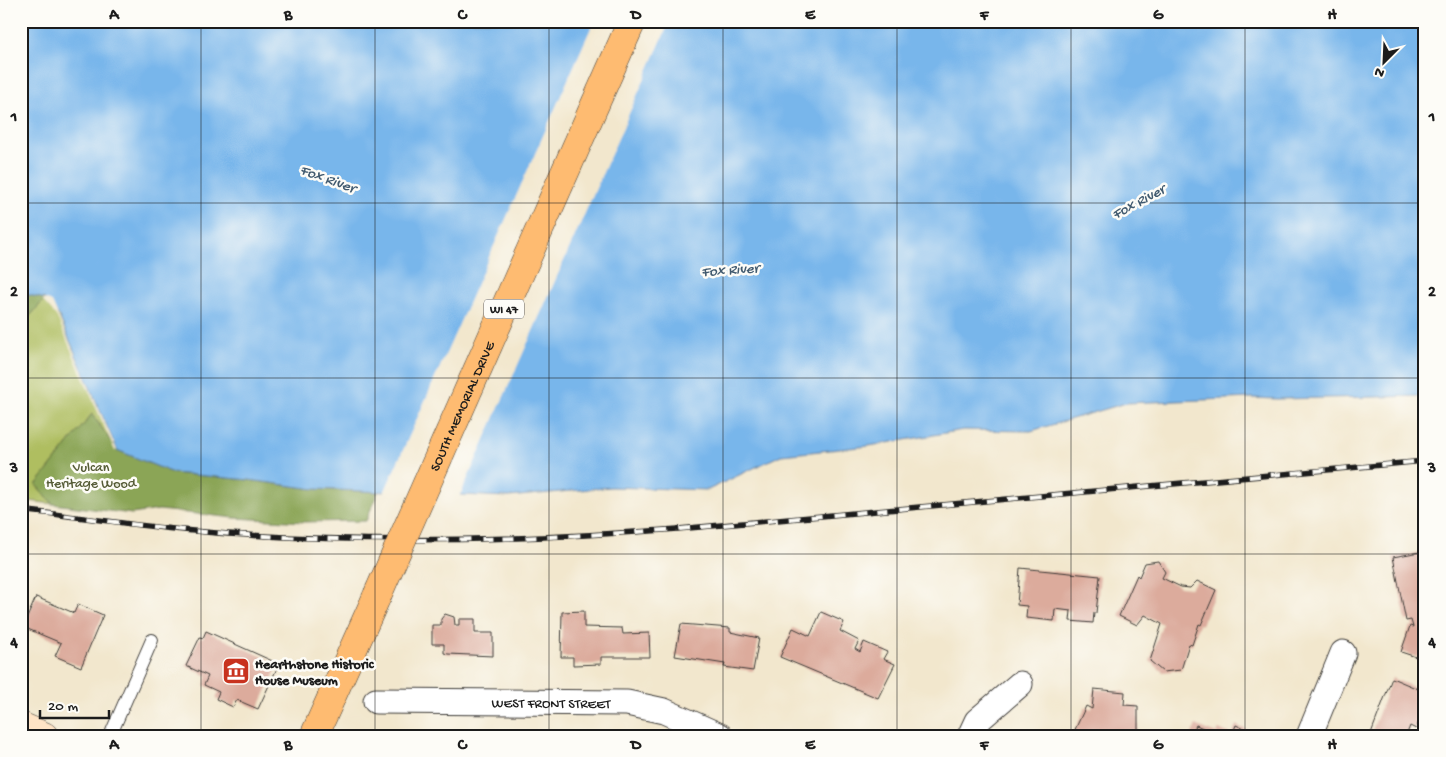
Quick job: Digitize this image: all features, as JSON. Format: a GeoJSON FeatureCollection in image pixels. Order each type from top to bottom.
{"type":"FeatureCollection","features":[{"type":"Feature","properties":{"kind":"main road","name":"SOUTH MEMORIAL DRIVE"},"geometry":{"type":"LineString","coordinates":[[314,736],[632,21]]}},
{"type":"Feature","properties":{"kind":"main road"},"geometry":{"type":"LineString","coordinates":[[21,726],[44,736]]}},
{"type":"Feature","properties":{"kind":"street"},"geometry":{"type":"LineString","coordinates":[[1309,736],[1343,653]]}},
{"type":"Feature","properties":{"kind":"street"},"geometry":{"type":"LineString","coordinates":[[970,736],[977,721],[1020,684]]}},
{"type":"Feature","properties":{"kind":"street","name":"WEST FRONT STREET"},"geometry":{"type":"LineString","coordinates":[[376,701],[627,703],[645,705],[664,711],[720,736]]}},
{"type":"Feature","properties":{"kind":"lane"},"geometry":{"type":"LineString","coordinates":[[110,736],[152,640]]}},
{"type":"Feature","properties":{"kind":"green space"},"geometry":{"type":"Polygon","coordinates":[[[21,293],[45,299],[29,317],[21,318],[21,293]]]}},
{"type":"Feature","properties":{"kind":"green space"},"geometry":{"type":"Polygon","coordinates":[[[45,299],[59,316],[117,450],[92,414],[36,485],[53,504],[21,500],[21,318],[29,317],[45,299]]]}},
{"type":"Feature","properties":{"kind":"green space","name":"Vulcan Heritage Wood"},"geometry":{"type":"Polygon","coordinates":[[[92,414],[117,450],[173,473],[249,480],[314,489],[378,492],[366,521],[305,522],[235,518],[159,510],[132,514],[53,504],[36,485],[92,414]]]}},
{"type":"Feature","properties":{"kind":"water","name":"Fox River"},"geometry":{"type":"Polygon","coordinates":[[[21,21],[1425,21],[1425,396],[1252,398],[1126,403],[1031,431],[963,430],[869,446],[781,455],[708,490],[611,487],[509,497],[314,489],[249,480],[173,473],[117,450],[59,316],[45,299],[21,293],[21,21]]]}},
{"type":"Feature","properties":{"kind":"pier"},"geometry":{"type":"Polygon","coordinates":[[[594,21],[670,21],[459,498],[383,495],[594,21]]]}},
{"type":"Feature","properties":{"kind":"pier"},"geometry":{"type":"Polygon","coordinates":[[[45,299],[52,302],[117,450],[115,451],[57,317],[43,301],[45,299]]]}},
{"type":"Feature","properties":{"kind":"building"},"geometry":{"type":"Polygon","coordinates":[[[1425,551],[1425,660],[1401,652],[1410,626],[1413,627],[1411,620],[1406,621],[1393,557],[1425,551]]]}},
{"type":"Feature","properties":{"kind":"building"},"geometry":{"type":"Polygon","coordinates":[[[1158,561],[1165,572],[1162,578],[1181,587],[1190,588],[1197,581],[1216,590],[1201,625],[1199,624],[1192,645],[1189,644],[1181,670],[1163,672],[1150,661],[1162,624],[1145,615],[1137,625],[1119,616],[1137,575],[1139,577],[1145,563],[1158,561]]]}},
{"type":"Feature","properties":{"kind":"building"},"geometry":{"type":"Polygon","coordinates":[[[1020,568],[1100,576],[1093,623],[1070,621],[1071,611],[1055,609],[1054,621],[1026,618],[1027,606],[1017,605],[1020,568]]]}},
{"type":"Feature","properties":{"kind":"building"},"geometry":{"type":"Polygon","coordinates":[[[36,597],[74,613],[78,604],[103,615],[81,667],[55,656],[61,643],[23,627],[36,597]]]}},
{"type":"Feature","properties":{"kind":"building"},"geometry":{"type":"Polygon","coordinates":[[[584,611],[584,627],[622,628],[623,634],[649,633],[650,657],[601,657],[601,664],[573,665],[573,657],[561,657],[562,612],[584,611]]]}},
{"type":"Feature","properties":{"kind":"building"},"geometry":{"type":"Polygon","coordinates":[[[821,612],[844,622],[840,631],[859,641],[855,649],[860,652],[864,642],[887,652],[883,659],[895,664],[878,698],[780,657],[793,628],[810,636],[821,612]]]}},
{"type":"Feature","properties":{"kind":"building"},"geometry":{"type":"Polygon","coordinates":[[[445,614],[454,617],[455,625],[459,625],[459,619],[475,619],[475,633],[493,633],[493,656],[448,654],[444,653],[444,644],[432,644],[432,625],[441,625],[441,619],[445,614]]]}},
{"type":"Feature","properties":{"kind":"building"},"geometry":{"type":"Polygon","coordinates":[[[681,624],[730,628],[730,632],[759,638],[753,671],[724,667],[725,664],[675,656],[681,624]]]}},
{"type":"Feature","properties":{"kind":"building","name":"Hearthstone Historic House Museum"},"geometry":{"type":"Polygon","coordinates":[[[206,631],[279,664],[258,709],[237,700],[233,707],[216,699],[219,692],[204,685],[208,676],[186,666],[200,637],[203,638],[206,631]]]}},
{"type":"Feature","properties":{"kind":"building"},"geometry":{"type":"Polygon","coordinates":[[[1392,678],[1425,692],[1425,700],[1420,711],[1423,711],[1416,729],[1410,726],[1406,736],[1370,736],[1392,678]]]}},
{"type":"Feature","properties":{"kind":"building"},"geometry":{"type":"Polygon","coordinates":[[[1094,689],[1125,692],[1124,705],[1138,706],[1138,729],[1135,736],[1072,736],[1086,706],[1092,709],[1094,689]]]}},
{"type":"Feature","properties":{"kind":"building"},"geometry":{"type":"Polygon","coordinates":[[[1196,725],[1217,734],[1219,729],[1232,735],[1236,725],[1253,733],[1251,736],[1191,736],[1196,725]]]}},
{"type":"Feature","properties":{"kind":"railway"},"geometry":{"type":"LineString","coordinates":[[21,510],[162,528],[247,535],[301,538],[462,540],[678,529],[1425,461]]}},
{"type":"Feature","properties":{"kind":"place","name":"Hearthstone Historic House Museum"},"geometry":{"type":"Point","coordinates":[236,671]}}]}
